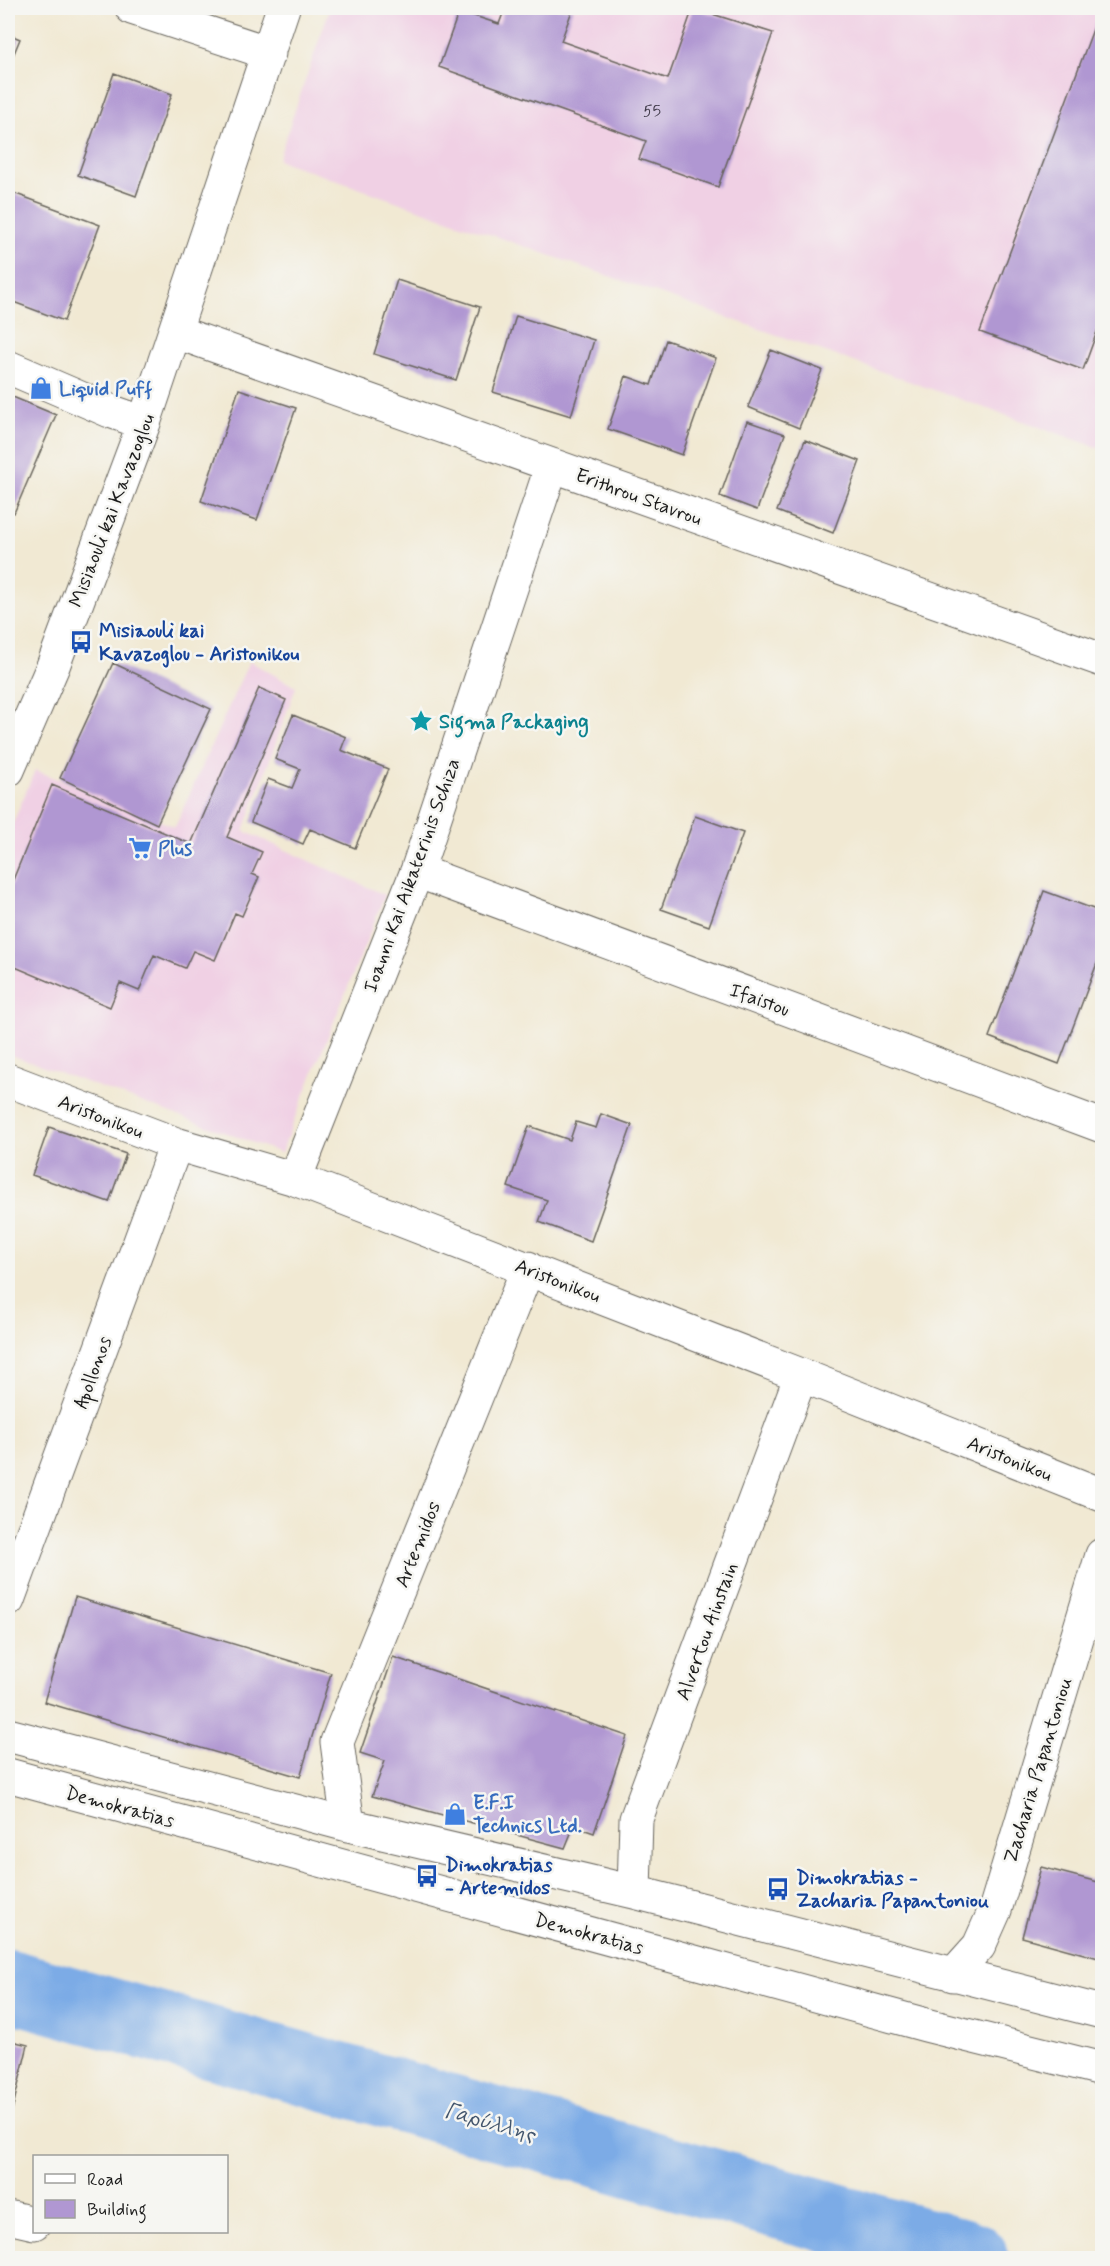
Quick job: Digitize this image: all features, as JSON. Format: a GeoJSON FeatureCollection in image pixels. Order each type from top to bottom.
{"type":"FeatureCollection","features":[{"type":"Feature","properties":{"kind":"street"},"geometry":{"type":"LineString","coordinates":[[132,8],[269,53]]}},
{"type":"Feature","properties":{"kind":"street","name":"Misiaouli kai Kavazoglou"},"geometry":{"type":"LineString","coordinates":[[8,770],[16,728],[53,666],[144,423],[283,8]]}},
{"type":"Feature","properties":{"kind":"street","name":"Erithrou Stavrou"},"geometry":{"type":"LineString","coordinates":[[176,332],[1102,660]]}},
{"type":"Feature","properties":{"kind":"street"},"geometry":{"type":"LineString","coordinates":[[8,367],[110,411],[144,423]]}},
{"type":"Feature","properties":{"kind":"street","name":"Ioanni Kai Aikaterinis Schiza"},"geometry":{"type":"LineString","coordinates":[[295,1179],[417,871],[552,465]]}},
{"type":"Feature","properties":{"kind":"street","name":"Ifaistou"},"geometry":{"type":"LineString","coordinates":[[417,871],[1102,1126]]}},
{"type":"Feature","properties":{"kind":"street","name":"Aristonikou"},"geometry":{"type":"LineString","coordinates":[[8,1080],[176,1144],[295,1179],[801,1375],[1102,1496]]}},
{"type":"Feature","properties":{"kind":"street","name":"Apollonos"},"geometry":{"type":"LineString","coordinates":[[8,1600],[176,1144]]}},
{"type":"Feature","properties":{"kind":"street","name":"Artemidos"},"geometry":{"type":"LineString","coordinates":[[348,1825],[337,1742],[528,1268]]}},
{"type":"Feature","properties":{"kind":"street","name":"Alvertou Ainstain"},"geometry":{"type":"LineString","coordinates":[[634,1892],[636,1819],[801,1375]]}},
{"type":"Feature","properties":{"kind":"street","name":"Zacharia Papantoniou"},"geometry":{"type":"LineString","coordinates":[[953,1975],[979,1946],[995,1910],[1102,1555]]}},
{"type":"Feature","properties":{"kind":"street","name":"Demokratias"},"geometry":{"type":"LineString","coordinates":[[8,1735],[348,1825],[634,1892],[1102,2012]]}},
{"type":"Feature","properties":{"kind":"street","name":"Demokratias"},"geometry":{"type":"LineString","coordinates":[[8,1775],[926,2025],[1102,2069]]}},
{"type":"Feature","properties":{"kind":"street"},"geometry":{"type":"LineString","coordinates":[[8,2217],[33,2223]]}},
{"type":"Feature","properties":{"kind":"shaded area"},"geometry":{"type":"Polygon","coordinates":[[[330,8],[1102,8],[1102,449],[278,160],[330,8]]]}},
{"type":"Feature","properties":{"kind":"shaded area"},"geometry":{"type":"Polygon","coordinates":[[[249,661],[296,687],[244,831],[385,895],[281,1153],[8,1054],[8,835],[35,770],[175,827],[249,661]]]}},
{"type":"Feature","properties":{"kind":"building"},"geometry":{"type":"Polygon","coordinates":[[[505,8],[573,8],[561,41],[668,79],[693,8],[773,33],[718,187],[639,159],[646,141],[439,67],[459,11],[499,24],[505,8]]]}},
{"type":"Feature","properties":{"kind":"building"},"geometry":{"type":"Polygon","coordinates":[[[1101,8],[1102,318],[1083,370],[980,332],[1101,8]]]}},
{"type":"Feature","properties":{"kind":"building"},"geometry":{"type":"Polygon","coordinates":[[[8,34],[20,39],[8,68],[8,34]]]}},
{"type":"Feature","properties":{"kind":"building"},"geometry":{"type":"Polygon","coordinates":[[[114,73],[172,94],[136,196],[78,175],[114,73]]]}},
{"type":"Feature","properties":{"kind":"building"},"geometry":{"type":"Polygon","coordinates":[[[8,191],[100,225],[64,321],[8,300],[8,191]]]}},
{"type":"Feature","properties":{"kind":"building"},"geometry":{"type":"Polygon","coordinates":[[[397,280],[480,307],[456,380],[374,354],[397,280]]]}},
{"type":"Feature","properties":{"kind":"building"},"geometry":{"type":"Polygon","coordinates":[[[516,316],[594,340],[571,416],[493,392],[516,316]]]}},
{"type":"Feature","properties":{"kind":"building"},"geometry":{"type":"Polygon","coordinates":[[[666,340],[716,358],[682,455],[608,429],[626,376],[651,385],[666,340]]]}},
{"type":"Feature","properties":{"kind":"building"},"geometry":{"type":"Polygon","coordinates":[[[771,350],[822,370],[799,428],[748,407],[771,350]]]}},
{"type":"Feature","properties":{"kind":"building"},"geometry":{"type":"Polygon","coordinates":[[[239,389],[296,408],[257,520],[201,501],[239,389]]]}},
{"type":"Feature","properties":{"kind":"building"},"geometry":{"type":"Polygon","coordinates":[[[8,395],[56,415],[14,513],[8,510],[8,395]]]}},
{"type":"Feature","properties":{"kind":"building"},"geometry":{"type":"Polygon","coordinates":[[[747,421],[785,434],[757,510],[720,496],[747,421]]]}},
{"type":"Feature","properties":{"kind":"building"},"geometry":{"type":"Polygon","coordinates":[[[805,440],[860,461],[833,533],[777,511],[805,440]]]}},
{"type":"Feature","properties":{"kind":"building"},"geometry":{"type":"Polygon","coordinates":[[[113,663],[211,709],[157,824],[60,778],[113,663]]]}},
{"type":"Feature","properties":{"kind":"building","name":"Plus"},"geometry":{"type":"Polygon","coordinates":[[[259,688],[286,700],[227,837],[262,852],[252,874],[259,877],[242,916],[235,913],[215,960],[193,951],[185,968],[154,955],[139,991],[120,983],[110,1007],[8,964],[8,892],[52,785],[191,844],[259,688]]]}},
{"type":"Feature","properties":{"kind":"building"},"geometry":{"type":"Polygon","coordinates":[[[293,715],[346,737],[341,750],[388,769],[355,848],[310,829],[303,844],[251,822],[268,779],[292,788],[300,769],[275,759],[293,715]]]}},
{"type":"Feature","properties":{"kind":"building"},"geometry":{"type":"Polygon","coordinates":[[[695,816],[743,833],[709,926],[661,909],[695,816]]]}},
{"type":"Feature","properties":{"kind":"building"},"geometry":{"type":"Polygon","coordinates":[[[1044,891],[1102,912],[1102,950],[1059,1064],[989,1037],[1044,891]]]}},
{"type":"Feature","properties":{"kind":"building"},"geometry":{"type":"Polygon","coordinates":[[[601,1114],[632,1125],[591,1241],[539,1222],[547,1200],[508,1187],[529,1126],[570,1140],[576,1122],[596,1128],[601,1114]]]}},
{"type":"Feature","properties":{"kind":"building"},"geometry":{"type":"Polygon","coordinates":[[[49,1127],[126,1154],[109,1202],[32,1175],[49,1127]]]}},
{"type":"Feature","properties":{"kind":"building"},"geometry":{"type":"Polygon","coordinates":[[[75,1597],[331,1673],[300,1777],[44,1702],[75,1597]]]}},
{"type":"Feature","properties":{"kind":"building"},"geometry":{"type":"Polygon","coordinates":[[[393,1657],[627,1736],[594,1833],[574,1826],[565,1848],[372,1796],[385,1761],[360,1753],[393,1657]]]}},
{"type":"Feature","properties":{"kind":"building"},"geometry":{"type":"Polygon","coordinates":[[[1041,1867],[1102,1883],[1102,1959],[1022,1937],[1041,1867]]]}},
{"type":"Feature","properties":{"kind":"building"},"geometry":{"type":"Polygon","coordinates":[[[8,2040],[28,2045],[8,2127],[8,2040]]]}},
{"type":"Feature","properties":{"kind":"waterway","name":"Γαρύλλης"},"geometry":{"type":"LineString","coordinates":[[8,1985],[973,2258]]}},
{"type":"Feature","properties":{"kind":"place","name":"Liquid Puff"},"geometry":{"type":"Point","coordinates":[41,388]}},
{"type":"Feature","properties":{"kind":"place","name":"Misiaouli kai Kavazoglou - Aristonikou"},"geometry":{"type":"Point","coordinates":[81,642]}},
{"type":"Feature","properties":{"kind":"place","name":"Sigma Packaging"},"geometry":{"type":"Point","coordinates":[421,721]}},
{"type":"Feature","properties":{"kind":"place","name":"Plus"},"geometry":{"type":"Point","coordinates":[140,848]}},
{"type":"Feature","properties":{"kind":"place","name":"E.F.I Technics Ltd."},"geometry":{"type":"Point","coordinates":[455,1814]}},
{"type":"Feature","properties":{"kind":"place","name":"Dimokratias - Artemidos"},"geometry":{"type":"Point","coordinates":[427,1876]}},
{"type":"Feature","properties":{"kind":"place","name":"Dimokratias - Zacharia Papantoniou"},"geometry":{"type":"Point","coordinates":[778,1889]}}]}
